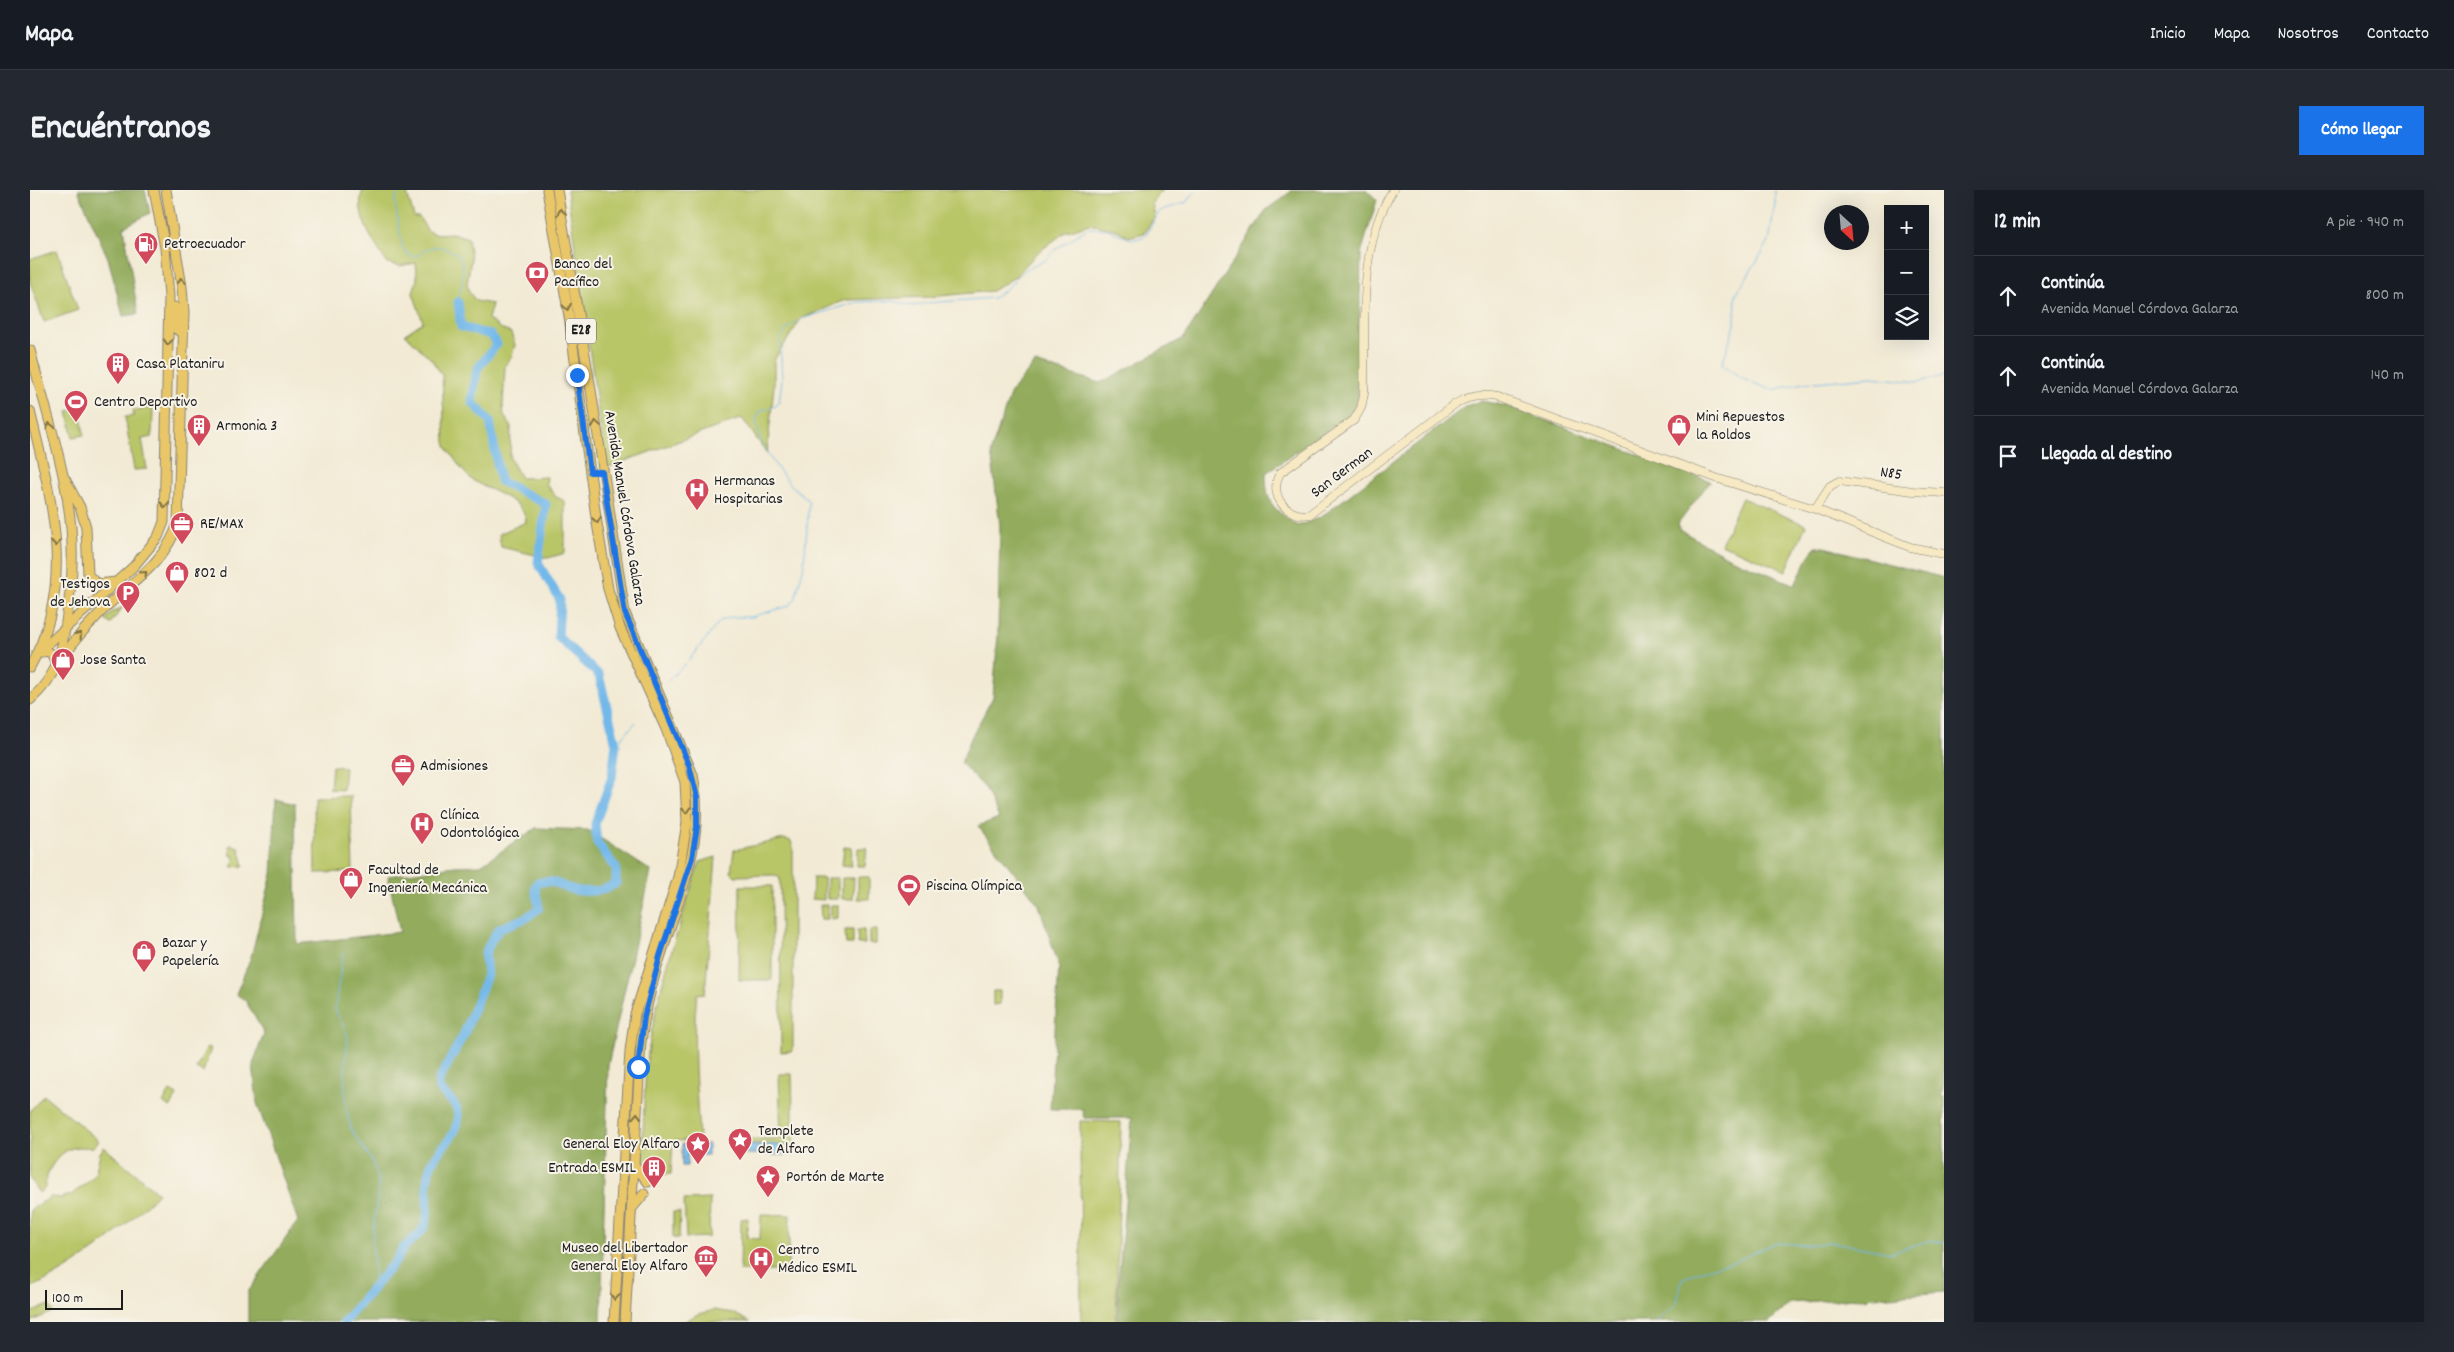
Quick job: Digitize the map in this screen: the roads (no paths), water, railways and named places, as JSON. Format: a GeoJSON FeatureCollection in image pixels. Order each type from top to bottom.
{"type":"FeatureCollection","features":[{"type":"Feature","properties":{"kind":"main road"},"geometry":{"type":"LineString","coordinates":[[38,653],[134,566],[158,538],[164,522],[169,296],[154,190]]}},
{"type":"Feature","properties":{"kind":"main road","name":"Avenida Manuel Córdova Galarza"},"geometry":{"type":"LineString","coordinates":[[547,190],[560,240],[591,390],[625,613],[651,688]]}},
{"type":"Feature","properties":{"kind":"main road","name":"Avenida Manuel Córdova Galarza"},"geometry":{"type":"LineString","coordinates":[[557,190],[560,240],[569,316],[608,590],[620,628],[651,688],[694,780],[697,810],[695,843],[660,956],[644,1017],[638,1067],[635,1165],[625,1322]]}},
{"type":"Feature","properties":{"kind":"main road","name":"San German"},"geometry":{"type":"LineString","coordinates":[[1393,190],[1375,229],[1366,276],[1364,394],[1361,408],[1354,420],[1280,473],[1276,491],[1280,502],[1285,508],[1297,514],[1310,514],[1455,404],[1471,397],[1487,395],[1750,489],[1815,510]]}},
{"type":"Feature","properties":{"kind":"main road"},"geometry":{"type":"LineString","coordinates":[[30,700],[42,689],[68,648],[81,632],[154,565],[174,535],[179,514],[183,330],[182,287],[166,191]]}},
{"type":"Feature","properties":{"kind":"main road"},"geometry":{"type":"LineString","coordinates":[[167,273],[174,291],[175,328],[179,331],[183,330]]}},
{"type":"Feature","properties":{"kind":"main road"},"geometry":{"type":"LineString","coordinates":[[30,350],[62,473],[70,525],[72,565],[65,628],[57,667]]}},
{"type":"Feature","properties":{"kind":"main road"},"geometry":{"type":"LineString","coordinates":[[30,411],[56,527],[57,564],[54,596],[38,653],[30,667]]}},
{"type":"Feature","properties":{"kind":"main road"},"geometry":{"type":"LineString","coordinates":[[590,472],[602,472]]}},
{"type":"Feature","properties":{"kind":"main road"},"geometry":{"type":"LineString","coordinates":[[62,473],[80,507],[86,527],[88,575],[97,584],[116,582]]}},
{"type":"Feature","properties":{"kind":"main road","name":"N85"},"geometry":{"type":"LineString","coordinates":[[1815,510],[1834,483],[1839,481],[1913,491],[1944,493]]}},
{"type":"Feature","properties":{"kind":"main road"},"geometry":{"type":"LineString","coordinates":[[1815,510],[1910,547],[1944,554]]}},
{"type":"Feature","properties":{"kind":"main road"},"geometry":{"type":"LineString","coordinates":[[38,653],[47,652],[52,654],[57,667]]}},
{"type":"Feature","properties":{"kind":"main road"},"geometry":{"type":"LineString","coordinates":[[30,686],[35,690],[42,689]]}},
{"type":"Feature","properties":{"kind":"main road","name":"Avenida Manuel Córdova Galarza"},"geometry":{"type":"LineString","coordinates":[[614,1322],[630,1051],[635,1014],[678,877],[687,823],[685,782],[669,728]]}},
{"type":"Feature","properties":{"kind":"main road"},"geometry":{"type":"LineString","coordinates":[[635,1165],[642,1177],[648,1182]]}},
{"type":"Feature","properties":{"kind":"main road"},"geometry":{"type":"LineString","coordinates":[[632,1207],[644,1194]]}},
{"type":"Feature","properties":{"kind":"water"},"geometry":{"type":"Polygon","coordinates":[[[682,1144],[708,1144],[708,1155],[687,1155],[687,1166],[682,1166],[682,1144]]]}},
{"type":"Feature","properties":{"kind":"water"},"geometry":{"type":"Polygon","coordinates":[[[746,1144],[785,1145],[785,1155],[746,1154],[746,1144]]]}},
{"type":"Feature","properties":{"kind":"waterway"},"geometry":{"type":"LineString","coordinates":[[399,190],[395,202],[402,246],[406,253],[414,257],[436,247],[444,248],[456,254],[461,259],[463,265],[463,280],[458,302]]}},
{"type":"Feature","properties":{"kind":"waterway"},"geometry":{"type":"LineString","coordinates":[[668,681],[689,660],[720,621],[732,617],[751,617],[789,606],[795,599],[804,565],[809,502],[792,486],[769,456],[760,438],[756,421],[760,411],[776,406],[779,402],[782,379],[780,340],[786,330],[801,319],[857,302],[892,301],[913,306],[926,303],[993,298],[1005,290],[1025,270],[1046,260],[1053,251],[1088,228],[1107,229],[1133,240],[1145,236],[1160,211],[1187,202],[1196,190]]}},
{"type":"Feature","properties":{"kind":"waterway"},"geometry":{"type":"LineString","coordinates":[[1775,190],[1769,242],[1736,294],[1735,325],[1722,364],[1743,379],[1772,390],[1804,383],[1871,377],[1918,382],[1944,376]]}},
{"type":"Feature","properties":{"kind":"waterway"},"geometry":{"type":"LineString","coordinates":[[344,1322],[398,1258],[406,1245],[424,1227],[427,1212],[427,1180],[429,1171],[435,1157],[453,1134],[458,1121],[457,1109],[453,1102],[439,1088],[439,1080],[464,1034],[487,975],[485,954],[492,939],[500,928],[526,918],[539,908],[535,887],[537,883],[553,882],[569,889],[580,891],[602,890],[616,883],[616,868],[597,843],[595,824],[612,777],[616,744],[599,675],[558,637],[560,600],[538,563],[546,504],[500,481],[490,421],[472,402],[477,369],[497,344],[491,335],[461,327],[458,302]]}},
{"type":"Feature","properties":{"kind":"waterway"},"geometry":{"type":"LineString","coordinates":[[616,744],[636,722]]}},
{"type":"Feature","properties":{"kind":"waterway"},"geometry":{"type":"LineString","coordinates":[[343,953],[335,1009],[348,1036],[344,1076],[346,1107],[351,1129],[373,1163],[379,1184],[372,1240],[375,1283]]}},
{"type":"Feature","properties":{"kind":"waterway"},"geometry":{"type":"LineString","coordinates":[[1657,1322],[1677,1303],[1682,1279],[1699,1271],[1736,1261],[1775,1243],[1806,1245],[1833,1242],[1891,1253],[1931,1240],[1944,1243]]}},
{"type":"Feature","properties":{"kind":"place","name":"Petroecuador"},"geometry":{"type":"Point","coordinates":[146,265]}},
{"type":"Feature","properties":{"kind":"place","name":"Banco del Pacífico"},"geometry":{"type":"Point","coordinates":[537,294]}},
{"type":"Feature","properties":{"kind":"place","name":"Casa Plataniru"},"geometry":{"type":"Point","coordinates":[118,385]}},
{"type":"Feature","properties":{"kind":"place","name":"Centro Deportivo"},"geometry":{"type":"Point","coordinates":[76,423]}},
{"type":"Feature","properties":{"kind":"place","name":"Armonia 3"},"geometry":{"type":"Point","coordinates":[199,447]}},
{"type":"Feature","properties":{"kind":"place","name":"Mini Repuestos la Roldos"},"geometry":{"type":"Point","coordinates":[1679,447]}},
{"type":"Feature","properties":{"kind":"place","name":"Hermanas Hospitarias"},"geometry":{"type":"Point","coordinates":[697,511]}},
{"type":"Feature","properties":{"kind":"place","name":"RE/MAX"},"geometry":{"type":"Point","coordinates":[182,545]}},
{"type":"Feature","properties":{"kind":"place","name":"802 d"},"geometry":{"type":"Point","coordinates":[177,594]}},
{"type":"Feature","properties":{"kind":"place","name":"Testigos de Jehova"},"geometry":{"type":"Point","coordinates":[128,614]}},
{"type":"Feature","properties":{"kind":"place","name":"Jose Santa"},"geometry":{"type":"Point","coordinates":[63,681]}},
{"type":"Feature","properties":{"kind":"place","name":"Admisiones"},"geometry":{"type":"Point","coordinates":[403,787]}},
{"type":"Feature","properties":{"kind":"place","name":"Clínica Odontológica"},"geometry":{"type":"Point","coordinates":[422,845]}},
{"type":"Feature","properties":{"kind":"place","name":"Facultad de Ingeniería Mecánica"},"geometry":{"type":"Point","coordinates":[351,900]}},
{"type":"Feature","properties":{"kind":"place","name":"Piscina Olímpica"},"geometry":{"type":"Point","coordinates":[909,907]}},
{"type":"Feature","properties":{"kind":"place","name":"Bazar y Papelería"},"geometry":{"type":"Point","coordinates":[144,973]}},
{"type":"Feature","properties":{"kind":"place","name":"Templete de Alfaro"},"geometry":{"type":"Point","coordinates":[740,1161]}},
{"type":"Feature","properties":{"kind":"place","name":"General Eloy Alfaro"},"geometry":{"type":"Point","coordinates":[698,1165]}},
{"type":"Feature","properties":{"kind":"place","name":"Entrada ESMIL"},"geometry":{"type":"Point","coordinates":[654,1189]}},
{"type":"Feature","properties":{"kind":"place","name":"Portón de Marte"},"geometry":{"type":"Point","coordinates":[768,1198]}},
{"type":"Feature","properties":{"kind":"place","name":"Museo del Libertador General Eloy Alfaro"},"geometry":{"type":"Point","coordinates":[706,1278]}},
{"type":"Feature","properties":{"kind":"place","name":"Centro Médico ESMIL"},"geometry":{"type":"Point","coordinates":[761,1280]}}]}
